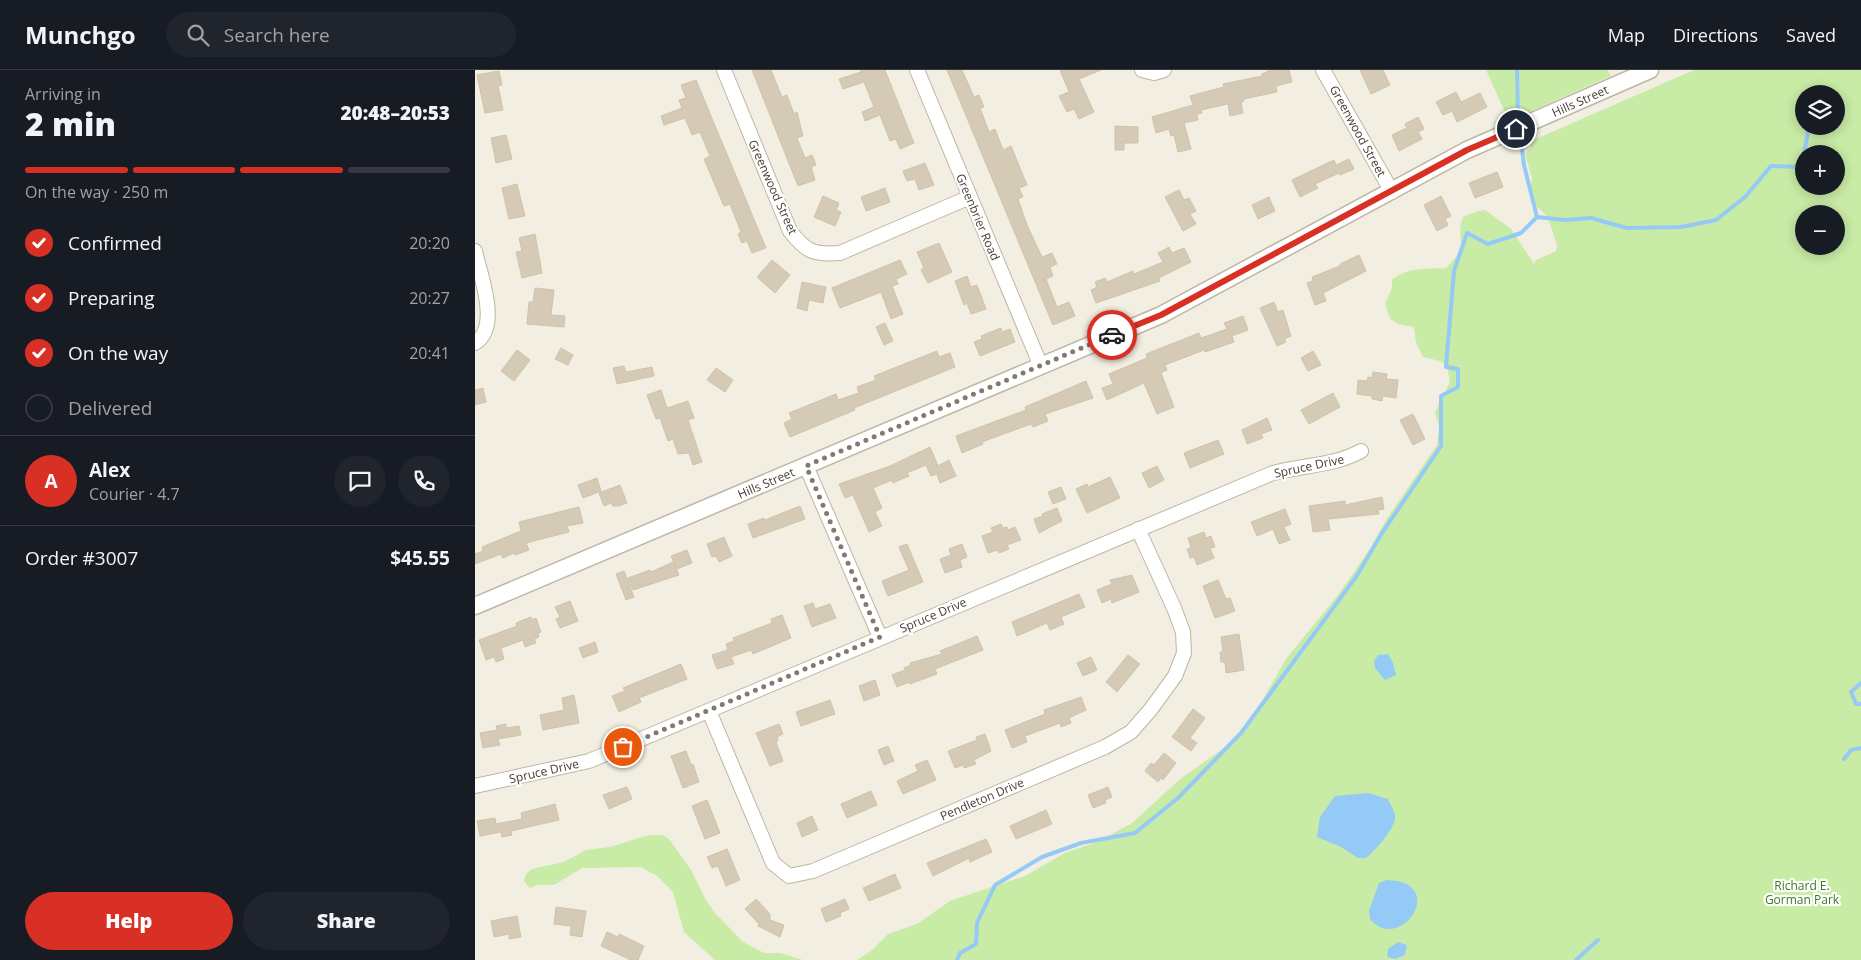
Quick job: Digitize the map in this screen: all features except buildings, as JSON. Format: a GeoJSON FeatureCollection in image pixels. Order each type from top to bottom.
{"type":"FeatureCollection","features":[{"type":"Feature","properties":{"kind":"street","name":"Greenwood Street"},"geometry":{"type":"LineString","coordinates":[[724,70],[790,231],[802,246],[819,254],[840,253],[970,197]]}},
{"type":"Feature","properties":{"kind":"street","name":"Greenbrier Road"},"geometry":{"type":"LineString","coordinates":[[917,70],[1040,364]]}},
{"type":"Feature","properties":{"kind":"street"},"geometry":{"type":"LineString","coordinates":[[1142,70],[1153,73],[1163,70]]}},
{"type":"Feature","properties":{"kind":"street","name":"Greenwood Street"},"geometry":{"type":"LineString","coordinates":[[1323,70],[1392,192]]}},
{"type":"Feature","properties":{"kind":"street","name":"Hills Street"},"geometry":{"type":"LineString","coordinates":[[475,606],[806,466],[1040,364],[1161,315],[1470,149],[1650,70]]}},
{"type":"Feature","properties":{"kind":"street"},"geometry":{"type":"LineString","coordinates":[[475,251],[489,314],[481,339],[475,343]]}},
{"type":"Feature","properties":{"kind":"street","name":"Spruce Drive"},"geometry":{"type":"LineString","coordinates":[[475,786],[589,761],[1273,473],[1296,467],[1346,459],[1361,451]]}},
{"type":"Feature","properties":{"kind":"street"},"geometry":{"type":"LineString","coordinates":[[806,466],[880,637]]}},
{"type":"Feature","properties":{"kind":"street","name":"Pendleton Drive"},"geometry":{"type":"LineString","coordinates":[[709,711],[773,863],[789,876],[813,871],[1069,763],[1105,747],[1131,732],[1175,676],[1184,653],[1183,632],[1138,529]]}},
{"type":"Feature","properties":{"kind":"green space"},"geometry":{"type":"Polygon","coordinates":[[[1486,70],[1608,70],[1611,76],[1509,121],[1486,70]]]}},
{"type":"Feature","properties":{"kind":"green space","name":"Richard E. Gorman Park"},"geometry":{"type":"Polygon","coordinates":[[[1694,70],[1861,70],[1861,960],[857,960],[871,951],[888,934],[917,924],[950,901],[1025,876],[1065,853],[1094,843],[1131,824],[1179,780],[1231,743],[1253,717],[1286,659],[1338,595],[1437,445],[1439,428],[1435,412],[1450,382],[1447,366],[1440,361],[1423,357],[1416,343],[1414,327],[1398,324],[1390,319],[1385,304],[1392,288],[1392,280],[1410,271],[1446,268],[1458,253],[1460,247],[1463,217],[1478,211],[1485,210],[1511,229],[1534,264],[1536,260],[1556,251],[1557,245],[1549,221],[1545,214],[1532,202],[1530,195],[1532,178],[1525,154],[1531,147],[1529,142],[1694,70]]]}},
{"type":"Feature","properties":{"kind":"green space"},"geometry":{"type":"Polygon","coordinates":[[[649,835],[662,835],[669,839],[691,870],[706,900],[715,913],[743,942],[764,953],[780,953],[803,960],[715,960],[684,932],[673,892],[657,876],[641,867],[582,868],[554,885],[537,885],[530,888],[524,881],[526,874],[532,869],[564,862],[586,850],[610,847],[649,835]]]}},
{"type":"Feature","properties":{"kind":"water"},"geometry":{"type":"Polygon","coordinates":[[[1388,654],[1396,675],[1385,680],[1375,668],[1374,661],[1378,655],[1388,654]]]}},
{"type":"Feature","properties":{"kind":"water"},"geometry":{"type":"Polygon","coordinates":[[[1368,793],[1388,799],[1395,815],[1393,826],[1370,855],[1366,858],[1358,858],[1341,847],[1317,837],[1320,817],[1335,796],[1368,793]]]}},
{"type":"Feature","properties":{"kind":"water"},"geometry":{"type":"Polygon","coordinates":[[[1387,880],[1406,884],[1415,892],[1417,903],[1413,914],[1405,923],[1394,928],[1382,928],[1370,919],[1369,911],[1379,883],[1387,880]]]}},
{"type":"Feature","properties":{"kind":"water"},"geometry":{"type":"Polygon","coordinates":[[[1398,942],[1407,945],[1405,955],[1395,959],[1387,957],[1388,949],[1398,942]]]}},
{"type":"Feature","properties":{"kind":"waterway"},"geometry":{"type":"LineString","coordinates":[[1517,70],[1518,115]]}},
{"type":"Feature","properties":{"kind":"waterway"},"geometry":{"type":"LineString","coordinates":[[1806,145],[1807,135]]}},
{"type":"Feature","properties":{"kind":"waterway"},"geometry":{"type":"LineString","coordinates":[[1522,149],[1537,217]]}},
{"type":"Feature","properties":{"kind":"waterway"},"geometry":{"type":"LineString","coordinates":[[957,960],[960,953],[976,944],[977,923],[995,885],[1042,857],[1081,843],[1135,833],[1178,798],[1241,733],[1356,577],[1382,533],[1441,446],[1441,396],[1458,387],[1458,369],[1446,367],[1454,271],[1467,233],[1488,244],[1521,233],[1537,217],[1565,220],[1591,218],[1627,228],[1681,227],[1716,220],[1745,197],[1771,166],[1795,167]]}},
{"type":"Feature","properties":{"kind":"waterway"},"geometry":{"type":"LineString","coordinates":[[1861,683],[1851,692],[1856,704],[1861,704]]}},
{"type":"Feature","properties":{"kind":"waterway"},"geometry":{"type":"LineString","coordinates":[[1844,759],[1851,750],[1861,748]]}},
{"type":"Feature","properties":{"kind":"waterway"},"geometry":{"type":"LineString","coordinates":[[1576,960],[1598,940]]}},
{"type":"Feature","properties":{"kind":"way so far"},"geometry":{"type":"LineString","coordinates":[[623,747],[880,637],[806,466],[1040,364],[1112,335]]}},
{"type":"Feature","properties":{"kind":"route"},"geometry":{"type":"LineString","coordinates":[[1112,335],[1161,315],[1467,150],[1516,129]]}}]}
